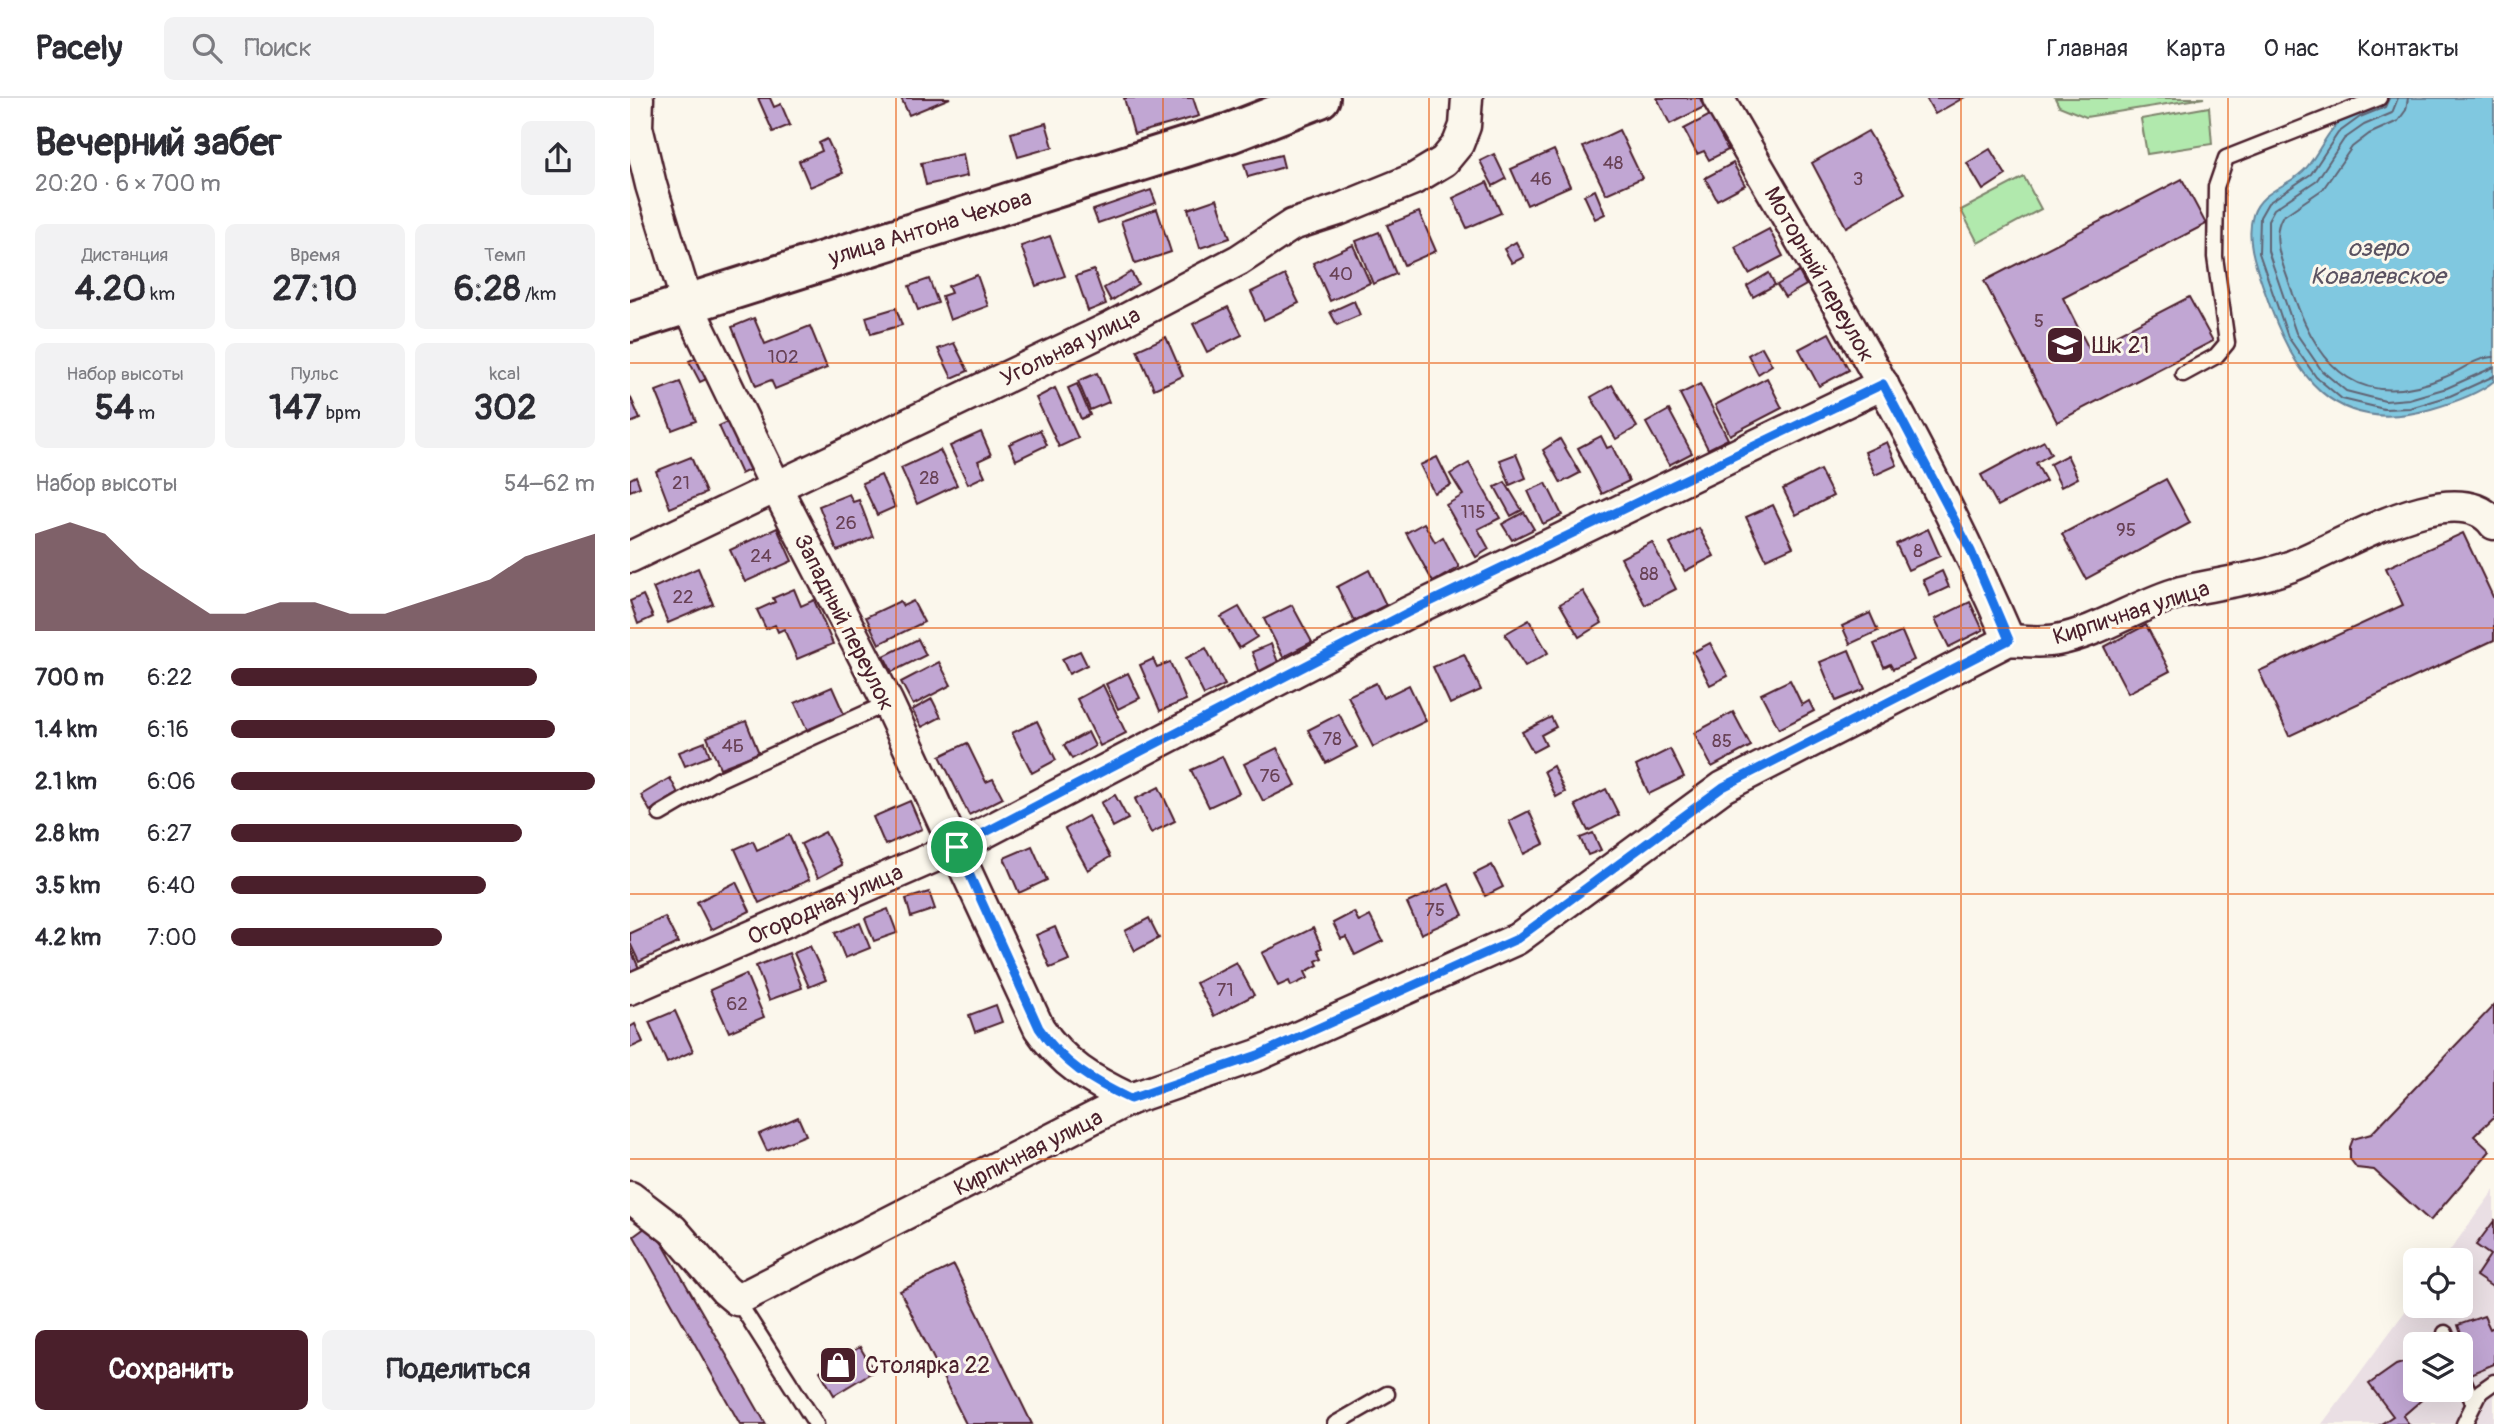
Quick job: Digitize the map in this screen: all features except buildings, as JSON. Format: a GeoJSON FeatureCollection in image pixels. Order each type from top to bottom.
{"type":"FeatureCollection","features":[{"type":"Feature","properties":{"kind":"street","name":"Западный переулок"},"geometry":{"type":"LineString","coordinates":[[638,98],[637,127],[651,185],[687,303],[776,487],[888,703],[1039,1028],[1052,1047],[1089,1080],[1130,1099]]}},
{"type":"Feature","properties":{"kind":"street","name":"улица Антона Чехова"},"geometry":{"type":"LineString","coordinates":[[630,322],[1230,133],[1320,98]]}},
{"type":"Feature","properties":{"kind":"street","name":"Угольная улица"},"geometry":{"type":"LineString","coordinates":[[630,557],[1111,327],[1239,260],[1292,225],[1338,210],[1414,178],[1444,161],[1458,144],[1465,126],[1467,98]]}},
{"type":"Feature","properties":{"kind":"street","name":"Моторный переулок"},"geometry":{"type":"LineString","coordinates":[[1718,98],[1883,384],[1971,551],[2009,640]]}},
{"type":"Feature","properties":{"kind":"street","name":"Огородная улица"},"geometry":{"type":"LineString","coordinates":[[630,989],[957,847],[1407,613],[1883,384]]}},
{"type":"Feature","properties":{"kind":"street","name":"Кирпичная улица"},"geometry":{"type":"LineString","coordinates":[[737,1300],[1130,1099],[1258,1055],[1517,939],[1723,787],[2009,640],[2040,641],[2072,636],[2178,593],[2289,568],[2382,524],[2422,512],[2473,508],[2486,513],[2494,524]]}},
{"type":"Feature","properties":{"kind":"street"},"geometry":{"type":"LineString","coordinates":[[630,1197],[673,1230],[725,1290],[737,1300]]}},
{"type":"Feature","properties":{"kind":"lane"},"geometry":{"type":"LineString","coordinates":[[2182,374],[2216,356],[2227,343],[2215,257],[2216,187],[2226,159],[2379,98]]}},
{"type":"Feature","properties":{"kind":"lane"},"geometry":{"type":"LineString","coordinates":[[660,814],[718,780],[888,703]]}},
{"type":"Feature","properties":{"kind":"lane"},"geometry":{"type":"LineString","coordinates":[[737,1300],[816,1424]]}},
{"type":"Feature","properties":{"kind":"lane"},"geometry":{"type":"LineString","coordinates":[[2465,1424],[2473,1402],[2480,1392],[2494,1382]]}},
{"type":"Feature","properties":{"kind":"lane"},"geometry":{"type":"LineString","coordinates":[[1335,1424],[1387,1394]]}},
{"type":"Feature","properties":{"kind":"shaded area"},"geometry":{"type":"Polygon","coordinates":[[[2494,1190],[2494,1424],[2322,1424],[2403,1314],[2403,1318],[2473,1318],[2473,1248],[2452,1248],[2494,1190]]]}},
{"type":"Feature","properties":{"kind":"green space"},"geometry":{"type":"Polygon","coordinates":[[[2055,98],[2204,98],[2086,117],[2059,106],[2055,98]]]}},
{"type":"Feature","properties":{"kind":"green space"},"geometry":{"type":"Polygon","coordinates":[[[2209,107],[2212,144],[2147,154],[2141,119],[2209,107]]]}},
{"type":"Feature","properties":{"kind":"green space"},"geometry":{"type":"Polygon","coordinates":[[[2024,177],[2041,209],[1978,243],[1961,210],[2024,177]]]}},
{"type":"Feature","properties":{"kind":"water","name":"озеро Ковалевское"},"geometry":{"type":"Polygon","coordinates":[[[2390,98],[2494,98],[2494,381],[2456,401],[2397,415],[2368,414],[2343,406],[2322,392],[2304,373],[2276,322],[2256,264],[2250,234],[2257,206],[2270,193],[2307,167],[2336,125],[2357,111],[2390,98]]]}},
{"type":"Feature","properties":{"kind":"place","name":"Шк 21"},"geometry":{"type":"Point","coordinates":[2065,345]}},
{"type":"Feature","properties":{"kind":"place","name":"Столярка 22"},"geometry":{"type":"Point","coordinates":[838,1365]}},
{"type":"Feature","properties":{"kind":"route"},"geometry":{"type":"LineString","coordinates":[[1883,384],[1971,551],[2009,640],[1723,787],[1550,917],[1481,958],[1258,1055],[1130,1099],[1089,1080],[1052,1047],[1039,1028],[957,847],[1407,613],[1883,384]]}}]}
